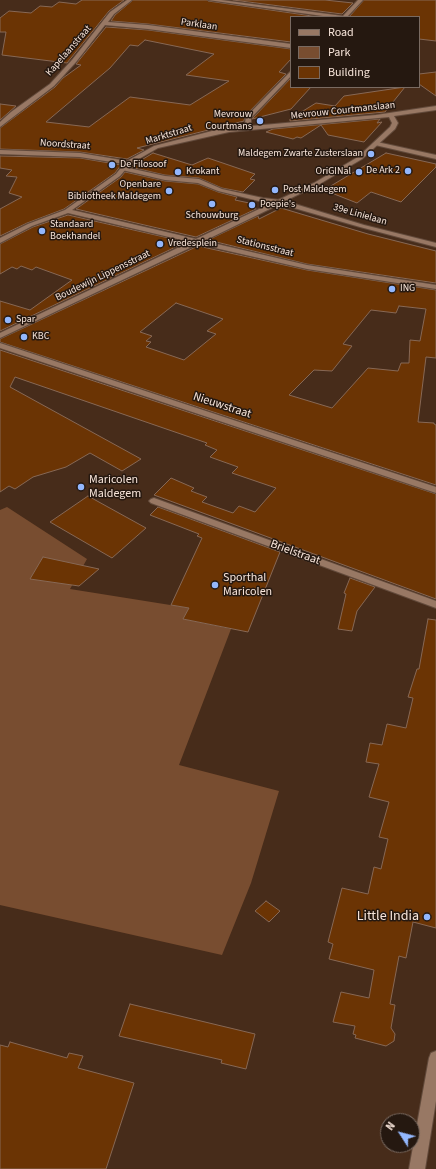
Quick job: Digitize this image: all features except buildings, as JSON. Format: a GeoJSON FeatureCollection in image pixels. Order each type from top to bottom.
{"type":"FeatureCollection","features":[{"type":"Feature","properties":{"kind":"street","name":"Kapelaanstraat"},"geometry":{"type":"LineString","coordinates":[[0,125],[13,113],[52,85],[74,61],[112,13],[130,0]]}},
{"type":"Feature","properties":{"kind":"street"},"geometry":{"type":"LineString","coordinates":[[210,0],[335,16]]}},
{"type":"Feature","properties":{"kind":"street"},"geometry":{"type":"LineString","coordinates":[[344,16],[360,0]]}},
{"type":"Feature","properties":{"kind":"street","name":"Parklaan"},"geometry":{"type":"LineString","coordinates":[[104,23],[148,27],[290,46]]}},
{"type":"Feature","properties":{"kind":"street"},"geometry":{"type":"LineString","coordinates":[[251,128],[248,118],[290,74]]}},
{"type":"Feature","properties":{"kind":"street","name":"Mevrouw Courtmanslaan"},"geometry":{"type":"LineString","coordinates":[[251,128],[391,116],[436,108]]}},
{"type":"Feature","properties":{"kind":"street","name":"Boudewijn Lippensstraat"},"geometry":{"type":"LineString","coordinates":[[0,336],[280,202],[341,170],[378,144],[393,128],[395,123],[391,116]]}},
{"type":"Feature","properties":{"kind":"street","name":"Marktstraat"},"geometry":{"type":"LineString","coordinates":[[0,241],[30,225],[67,211],[126,166],[156,147],[212,133],[251,128]]}},
{"type":"Feature","properties":{"kind":"street"},"geometry":{"type":"LineString","coordinates":[[378,144],[436,157]]}},
{"type":"Feature","properties":{"kind":"street","name":"Noordstraat"},"geometry":{"type":"LineString","coordinates":[[0,152],[80,155],[126,166],[165,178],[199,181],[220,190],[263,200],[280,202]]}},
{"type":"Feature","properties":{"kind":"street","name":"39e Linielaan"},"geometry":{"type":"LineString","coordinates":[[280,202],[362,226],[436,245]]}},
{"type":"Feature","properties":{"kind":"street","name":"Stationsstraat"},"geometry":{"type":"LineString","coordinates":[[67,211],[307,267],[436,287]]}},
{"type":"Feature","properties":{"kind":"street","name":"Nieuwstraat"},"geometry":{"type":"LineString","coordinates":[[0,345],[436,490]]}},
{"type":"Feature","properties":{"kind":"street","name":"Brielstraat"},"geometry":{"type":"LineString","coordinates":[[154,501],[436,605]]}},
{"type":"Feature","properties":{"kind":"street"},"geometry":{"type":"LineString","coordinates":[[417,1169],[436,1058]]}},
{"type":"Feature","properties":{"kind":"green space"},"geometry":{"type":"Polygon","coordinates":[[[7,507],[87,559],[70,589],[189,608],[184,619],[231,629],[179,765],[279,791],[251,883],[222,955],[0,905],[0,510],[7,507]]]}},
{"type":"Feature","properties":{"kind":"place","name":"Mevrouw Courtmans"},"geometry":{"type":"Point","coordinates":[260,121]}},
{"type":"Feature","properties":{"kind":"place","name":"Maldegem Zwarte Zusterslaan"},"geometry":{"type":"Point","coordinates":[371,154]}},
{"type":"Feature","properties":{"kind":"place","name":"De Filosoof"},"geometry":{"type":"Point","coordinates":[112,165]}},
{"type":"Feature","properties":{"kind":"place","name":"De Ark 2"},"geometry":{"type":"Point","coordinates":[408,171]}},
{"type":"Feature","properties":{"kind":"place","name":"Krokant"},"geometry":{"type":"Point","coordinates":[178,172]}},
{"type":"Feature","properties":{"kind":"place","name":"OriGINal"},"geometry":{"type":"Point","coordinates":[359,172]}},
{"type":"Feature","properties":{"kind":"place","name":"Post Maldegem"},"geometry":{"type":"Point","coordinates":[275,190]}},
{"type":"Feature","properties":{"kind":"place","name":"Openbare Bibliotheek Maldegem"},"geometry":{"type":"Point","coordinates":[169,191]}},
{"type":"Feature","properties":{"kind":"place","name":"Schouwburg"},"geometry":{"type":"Point","coordinates":[212,204]}},
{"type":"Feature","properties":{"kind":"place","name":"Poepie's"},"geometry":{"type":"Point","coordinates":[252,205]}},
{"type":"Feature","properties":{"kind":"place","name":"Standaard Boekhandel"},"geometry":{"type":"Point","coordinates":[42,231]}},
{"type":"Feature","properties":{"kind":"place","name":"Vredesplein"},"geometry":{"type":"Point","coordinates":[160,244]}},
{"type":"Feature","properties":{"kind":"place","name":"ING"},"geometry":{"type":"Point","coordinates":[392,289]}},
{"type":"Feature","properties":{"kind":"place","name":"Spar"},"geometry":{"type":"Point","coordinates":[8,320]}},
{"type":"Feature","properties":{"kind":"place","name":"KBC"},"geometry":{"type":"Point","coordinates":[24,337]}},
{"type":"Feature","properties":{"kind":"place","name":"Maricolen Maldegem"},"geometry":{"type":"Point","coordinates":[81,487]}},
{"type":"Feature","properties":{"kind":"place","name":"Sporthal Maricolen"},"geometry":{"type":"Point","coordinates":[215,585]}},
{"type":"Feature","properties":{"kind":"place","name":"Little India"},"geometry":{"type":"Point","coordinates":[427,917]}}]}
